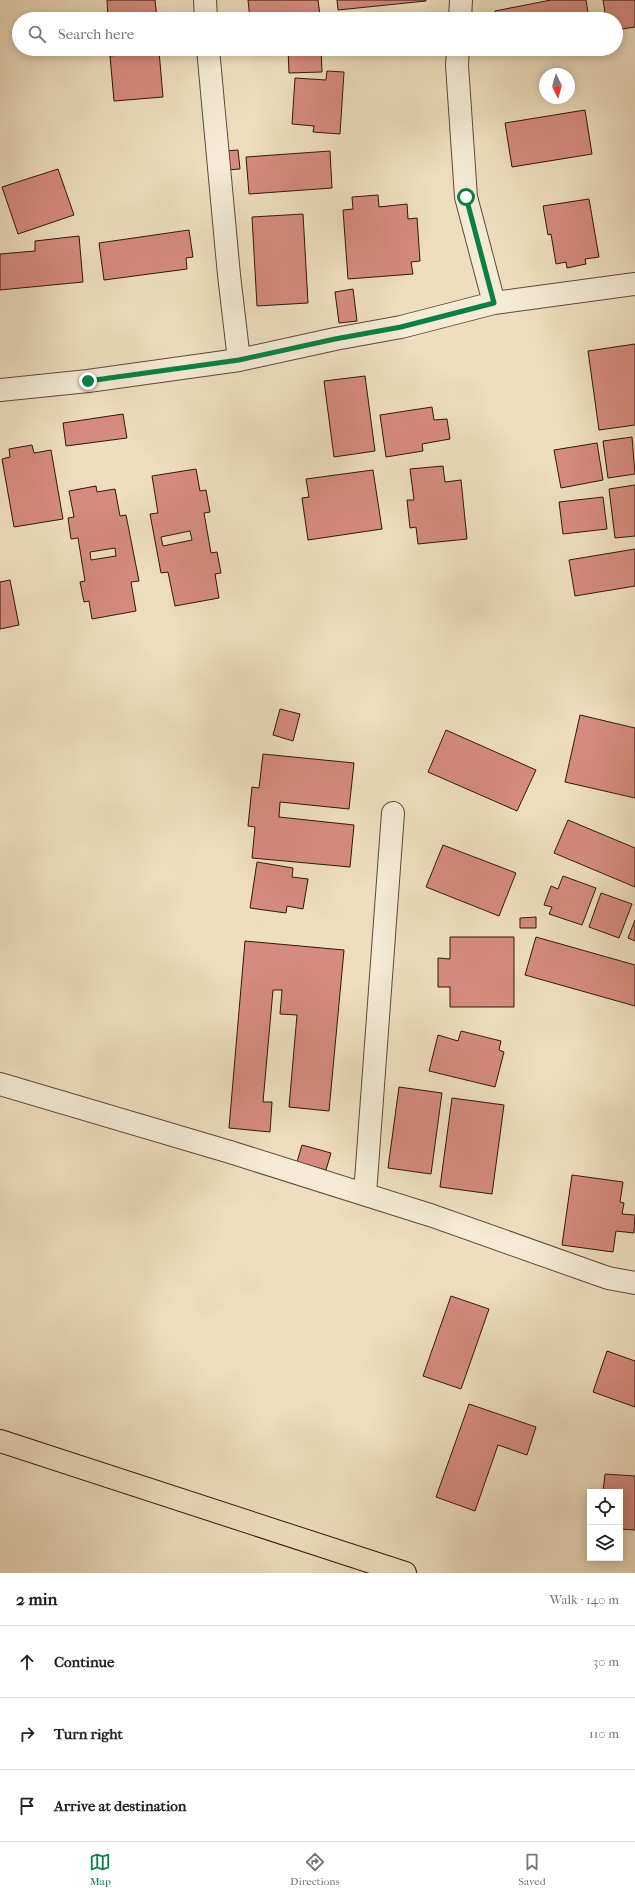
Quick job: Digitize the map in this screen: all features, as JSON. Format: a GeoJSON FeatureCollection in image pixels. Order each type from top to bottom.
{"type":"FeatureCollection","features":[{"type":"Feature","properties":{"kind":"main road"},"geometry":{"type":"LineString","coordinates":[[0,1441],[405,1573]]}},
{"type":"Feature","properties":{"kind":"street"},"geometry":{"type":"LineString","coordinates":[[205,0],[206,12]]}},
{"type":"Feature","properties":{"kind":"street"},"geometry":{"type":"LineString","coordinates":[[460,12],[461,0]]}},
{"type":"Feature","properties":{"kind":"street"},"geometry":{"type":"LineString","coordinates":[[209,56],[228,268],[239,360]]}},
{"type":"Feature","properties":{"kind":"street"},"geometry":{"type":"LineString","coordinates":[[458,56],[466,197],[494,303]]}},
{"type":"Feature","properties":{"kind":"street"},"geometry":{"type":"LineString","coordinates":[[0,390],[88,381],[239,360],[335,339],[401,327],[494,303],[635,284]]}},
{"type":"Feature","properties":{"kind":"street"},"geometry":{"type":"LineString","coordinates":[[365,1194],[393,813]]}},
{"type":"Feature","properties":{"kind":"street"},"geometry":{"type":"LineString","coordinates":[[0,1084],[230,1152],[365,1194],[433,1216],[608,1278],[635,1283]]}},
{"type":"Feature","properties":{"kind":"building"},"geometry":{"type":"Polygon","coordinates":[[[107,0],[155,0],[156,12],[108,12],[107,0]]]}},
{"type":"Feature","properties":{"kind":"building"},"geometry":{"type":"Polygon","coordinates":[[[248,0],[318,0],[320,12],[249,12],[248,0]]]}},
{"type":"Feature","properties":{"kind":"building"},"geometry":{"type":"Polygon","coordinates":[[[337,0],[426,0],[426,1],[338,10],[337,0]]]}},
{"type":"Feature","properties":{"kind":"building"},"geometry":{"type":"Polygon","coordinates":[[[551,0],[586,0],[588,12],[495,12],[551,0]]]}},
{"type":"Feature","properties":{"kind":"building"},"geometry":{"type":"Polygon","coordinates":[[[603,0],[635,0],[635,27],[623,29],[623,12],[605,12],[603,0]]]}},
{"type":"Feature","properties":{"kind":"building"},"geometry":{"type":"Polygon","coordinates":[[[110,56],[159,56],[163,97],[114,101],[110,56]]]}},
{"type":"Feature","properties":{"kind":"building"},"geometry":{"type":"Polygon","coordinates":[[[288,56],[321,56],[322,72],[289,73],[288,56]]]}},
{"type":"Feature","properties":{"kind":"building"},"geometry":{"type":"Polygon","coordinates":[[[327,71],[344,72],[340,134],[313,132],[314,126],[292,124],[295,78],[326,80],[327,71]]]}},
{"type":"Feature","properties":{"kind":"building"},"geometry":{"type":"Polygon","coordinates":[[[585,110],[592,154],[512,167],[505,123],[585,110]]]}},
{"type":"Feature","properties":{"kind":"building"},"geometry":{"type":"Polygon","coordinates":[[[238,150],[240,169],[226,170],[224,151],[238,150]]]}},
{"type":"Feature","properties":{"kind":"building"},"geometry":{"type":"Polygon","coordinates":[[[330,151],[332,188],[249,194],[246,157],[330,151]]]}},
{"type":"Feature","properties":{"kind":"building"},"geometry":{"type":"Polygon","coordinates":[[[58,169],[74,215],[18,234],[2,187],[58,169]]]}},
{"type":"Feature","properties":{"kind":"building"},"geometry":{"type":"Polygon","coordinates":[[[378,195],[379,207],[407,204],[408,219],[417,218],[420,261],[411,262],[413,274],[348,279],[343,210],[353,209],[352,197],[378,195]]]}},
{"type":"Feature","properties":{"kind":"building"},"geometry":{"type":"Polygon","coordinates":[[[589,199],[599,257],[585,259],[586,264],[567,268],[566,262],[556,264],[551,234],[548,235],[543,206],[589,199]]]}},
{"type":"Feature","properties":{"kind":"building"},"geometry":{"type":"Polygon","coordinates":[[[303,214],[308,303],[257,306],[252,217],[303,214]]]}},
{"type":"Feature","properties":{"kind":"building"},"geometry":{"type":"Polygon","coordinates":[[[189,230],[193,257],[186,258],[187,269],[104,280],[99,243],[189,230]]]}},
{"type":"Feature","properties":{"kind":"building"},"geometry":{"type":"Polygon","coordinates":[[[79,236],[83,282],[0,290],[0,254],[35,251],[35,241],[79,236]]]}},
{"type":"Feature","properties":{"kind":"building"},"geometry":{"type":"Polygon","coordinates":[[[353,289],[357,321],[339,323],[335,292],[353,289]]]}},
{"type":"Feature","properties":{"kind":"building"},"geometry":{"type":"Polygon","coordinates":[[[635,344],[635,425],[599,430],[588,351],[635,344]]]}},
{"type":"Feature","properties":{"kind":"building"},"geometry":{"type":"Polygon","coordinates":[[[365,376],[375,451],[334,457],[324,381],[365,376]]]}},
{"type":"Feature","properties":{"kind":"building"},"geometry":{"type":"Polygon","coordinates":[[[432,407],[434,420],[447,419],[450,439],[422,444],[423,451],[386,457],[380,415],[432,407]]]}},
{"type":"Feature","properties":{"kind":"building"},"geometry":{"type":"Polygon","coordinates":[[[123,414],[127,438],[66,446],[63,423],[123,414]]]}},
{"type":"Feature","properties":{"kind":"building"},"geometry":{"type":"Polygon","coordinates":[[[632,437],[635,474],[608,478],[603,441],[632,437]]]}},
{"type":"Feature","properties":{"kind":"building"},"geometry":{"type":"Polygon","coordinates":[[[597,443],[603,480],[561,488],[554,450],[597,443]]]}},
{"type":"Feature","properties":{"kind":"building"},"geometry":{"type":"Polygon","coordinates":[[[32,445],[34,453],[51,450],[63,519],[14,527],[2,459],[10,457],[9,449],[32,445]]]}},
{"type":"Feature","properties":{"kind":"building"},"geometry":{"type":"Polygon","coordinates":[[[443,466],[445,482],[461,480],[467,539],[418,544],[416,527],[410,528],[407,500],[414,500],[410,469],[443,466]]]}},
{"type":"Feature","properties":{"kind":"building"},"geometry":{"type":"Polygon","coordinates":[[[196,469],[200,491],[206,490],[210,512],[204,513],[211,553],[217,552],[221,573],[215,574],[219,598],[175,606],[168,572],[161,573],[150,514],[158,513],[152,476],[196,469]],[[190,531],[161,537],[163,546],[192,540],[190,531]]]}},
{"type":"Feature","properties":{"kind":"building"},"geometry":{"type":"Polygon","coordinates":[[[373,470],[382,529],[308,540],[302,498],[309,497],[306,479],[373,470]]]}},
{"type":"Feature","properties":{"kind":"building"},"geometry":{"type":"Polygon","coordinates":[[[635,485],[635,536],[615,538],[609,489],[635,485]]]}},
{"type":"Feature","properties":{"kind":"building"},"geometry":{"type":"Polygon","coordinates":[[[96,486],[97,492],[115,489],[120,516],[126,515],[139,581],[131,582],[136,611],[92,619],[89,601],[84,602],[80,582],[85,581],[78,538],[71,539],[68,518],[74,517],[69,491],[96,486]],[[115,548],[90,552],[91,560],[116,556],[115,548]]]}},
{"type":"Feature","properties":{"kind":"building"},"geometry":{"type":"Polygon","coordinates":[[[603,497],[607,529],[563,534],[559,502],[603,497]]]}},
{"type":"Feature","properties":{"kind":"building"},"geometry":{"type":"Polygon","coordinates":[[[635,549],[635,586],[575,596],[569,560],[635,549]]]}},
{"type":"Feature","properties":{"kind":"building"},"geometry":{"type":"Polygon","coordinates":[[[10,580],[19,625],[0,629],[0,582],[10,580]]]}},
{"type":"Feature","properties":{"kind":"building"},"geometry":{"type":"Polygon","coordinates":[[[280,709],[300,714],[293,741],[273,735],[280,709]]]}},
{"type":"Feature","properties":{"kind":"building"},"geometry":{"type":"Polygon","coordinates":[[[580,715],[635,728],[635,798],[565,782],[580,715]]]}},
{"type":"Feature","properties":{"kind":"building"},"geometry":{"type":"Polygon","coordinates":[[[446,730],[536,770],[517,811],[428,772],[446,730]]]}},
{"type":"Feature","properties":{"kind":"building"},"geometry":{"type":"Polygon","coordinates":[[[263,754],[354,763],[349,809],[280,802],[279,817],[354,825],[350,867],[252,858],[255,827],[248,826],[252,787],[259,788],[263,754]]]}},
{"type":"Feature","properties":{"kind":"building"},"geometry":{"type":"Polygon","coordinates":[[[568,820],[635,848],[635,887],[554,853],[568,820]]]}},
{"type":"Feature","properties":{"kind":"building"},"geometry":{"type":"Polygon","coordinates":[[[443,845],[516,873],[499,916],[426,887],[443,845]]]}},
{"type":"Feature","properties":{"kind":"building"},"geometry":{"type":"Polygon","coordinates":[[[257,862],[293,868],[292,877],[308,879],[303,909],[287,906],[286,913],[250,908],[257,862]]]}},
{"type":"Feature","properties":{"kind":"building"},"geometry":{"type":"Polygon","coordinates":[[[563,876],[596,888],[582,925],[549,914],[552,907],[544,905],[551,886],[558,889],[563,876]]]}},
{"type":"Feature","properties":{"kind":"building"},"geometry":{"type":"Polygon","coordinates":[[[601,893],[632,904],[619,938],[589,927],[601,893]]]}},
{"type":"Feature","properties":{"kind":"building"},"geometry":{"type":"Polygon","coordinates":[[[536,917],[536,928],[520,928],[520,918],[536,917]]]}},
{"type":"Feature","properties":{"kind":"building"},"geometry":{"type":"Polygon","coordinates":[[[635,920],[635,941],[628,938],[635,920]]]}},
{"type":"Feature","properties":{"kind":"building"},"geometry":{"type":"Polygon","coordinates":[[[450,937],[514,937],[514,1007],[450,1007],[450,987],[438,987],[438,958],[450,959],[450,937]]]}},
{"type":"Feature","properties":{"kind":"building"},"geometry":{"type":"Polygon","coordinates":[[[536,937],[635,965],[635,1006],[525,975],[536,937]]]}},
{"type":"Feature","properties":{"kind":"building"},"geometry":{"type":"Polygon","coordinates":[[[245,941],[344,950],[329,1111],[289,1107],[297,1015],[280,1014],[282,990],[273,990],[263,1102],[272,1102],[270,1132],[229,1128],[245,941]]]}},
{"type":"Feature","properties":{"kind":"building"},"geometry":{"type":"Polygon","coordinates":[[[461,1031],[501,1041],[499,1050],[504,1052],[495,1087],[429,1071],[438,1035],[458,1041],[461,1031]]]}},
{"type":"Feature","properties":{"kind":"building"},"geometry":{"type":"Polygon","coordinates":[[[399,1087],[442,1093],[431,1174],[388,1168],[399,1087]]]}},
{"type":"Feature","properties":{"kind":"building"},"geometry":{"type":"Polygon","coordinates":[[[452,1098],[504,1105],[492,1194],[440,1187],[452,1098]]]}},
{"type":"Feature","properties":{"kind":"building"},"geometry":{"type":"Polygon","coordinates":[[[302,1145],[331,1153],[326,1170],[297,1162],[302,1145]]]}},
{"type":"Feature","properties":{"kind":"building"},"geometry":{"type":"Polygon","coordinates":[[[572,1175],[623,1182],[620,1202],[624,1203],[622,1214],[635,1215],[634,1233],[616,1231],[613,1252],[562,1245],[572,1175]]]}},
{"type":"Feature","properties":{"kind":"building"},"geometry":{"type":"Polygon","coordinates":[[[451,1296],[489,1309],[461,1389],[423,1376],[451,1296]]]}},
{"type":"Feature","properties":{"kind":"building"},"geometry":{"type":"Polygon","coordinates":[[[607,1351],[635,1361],[635,1407],[593,1392],[607,1351]]]}},
{"type":"Feature","properties":{"kind":"building"},"geometry":{"type":"Polygon","coordinates":[[[469,1404],[536,1427],[527,1455],[498,1445],[475,1511],[436,1497],[469,1404]]]}},
{"type":"Feature","properties":{"kind":"building"},"geometry":{"type":"Polygon","coordinates":[[[605,1474],[635,1476],[635,1530],[623,1529],[623,1489],[603,1489],[605,1474]]]}},
{"type":"Feature","properties":{"kind":"route"},"geometry":{"type":"LineString","coordinates":[[88,381],[239,360],[335,339],[401,327],[494,303],[466,197]]}}]}
